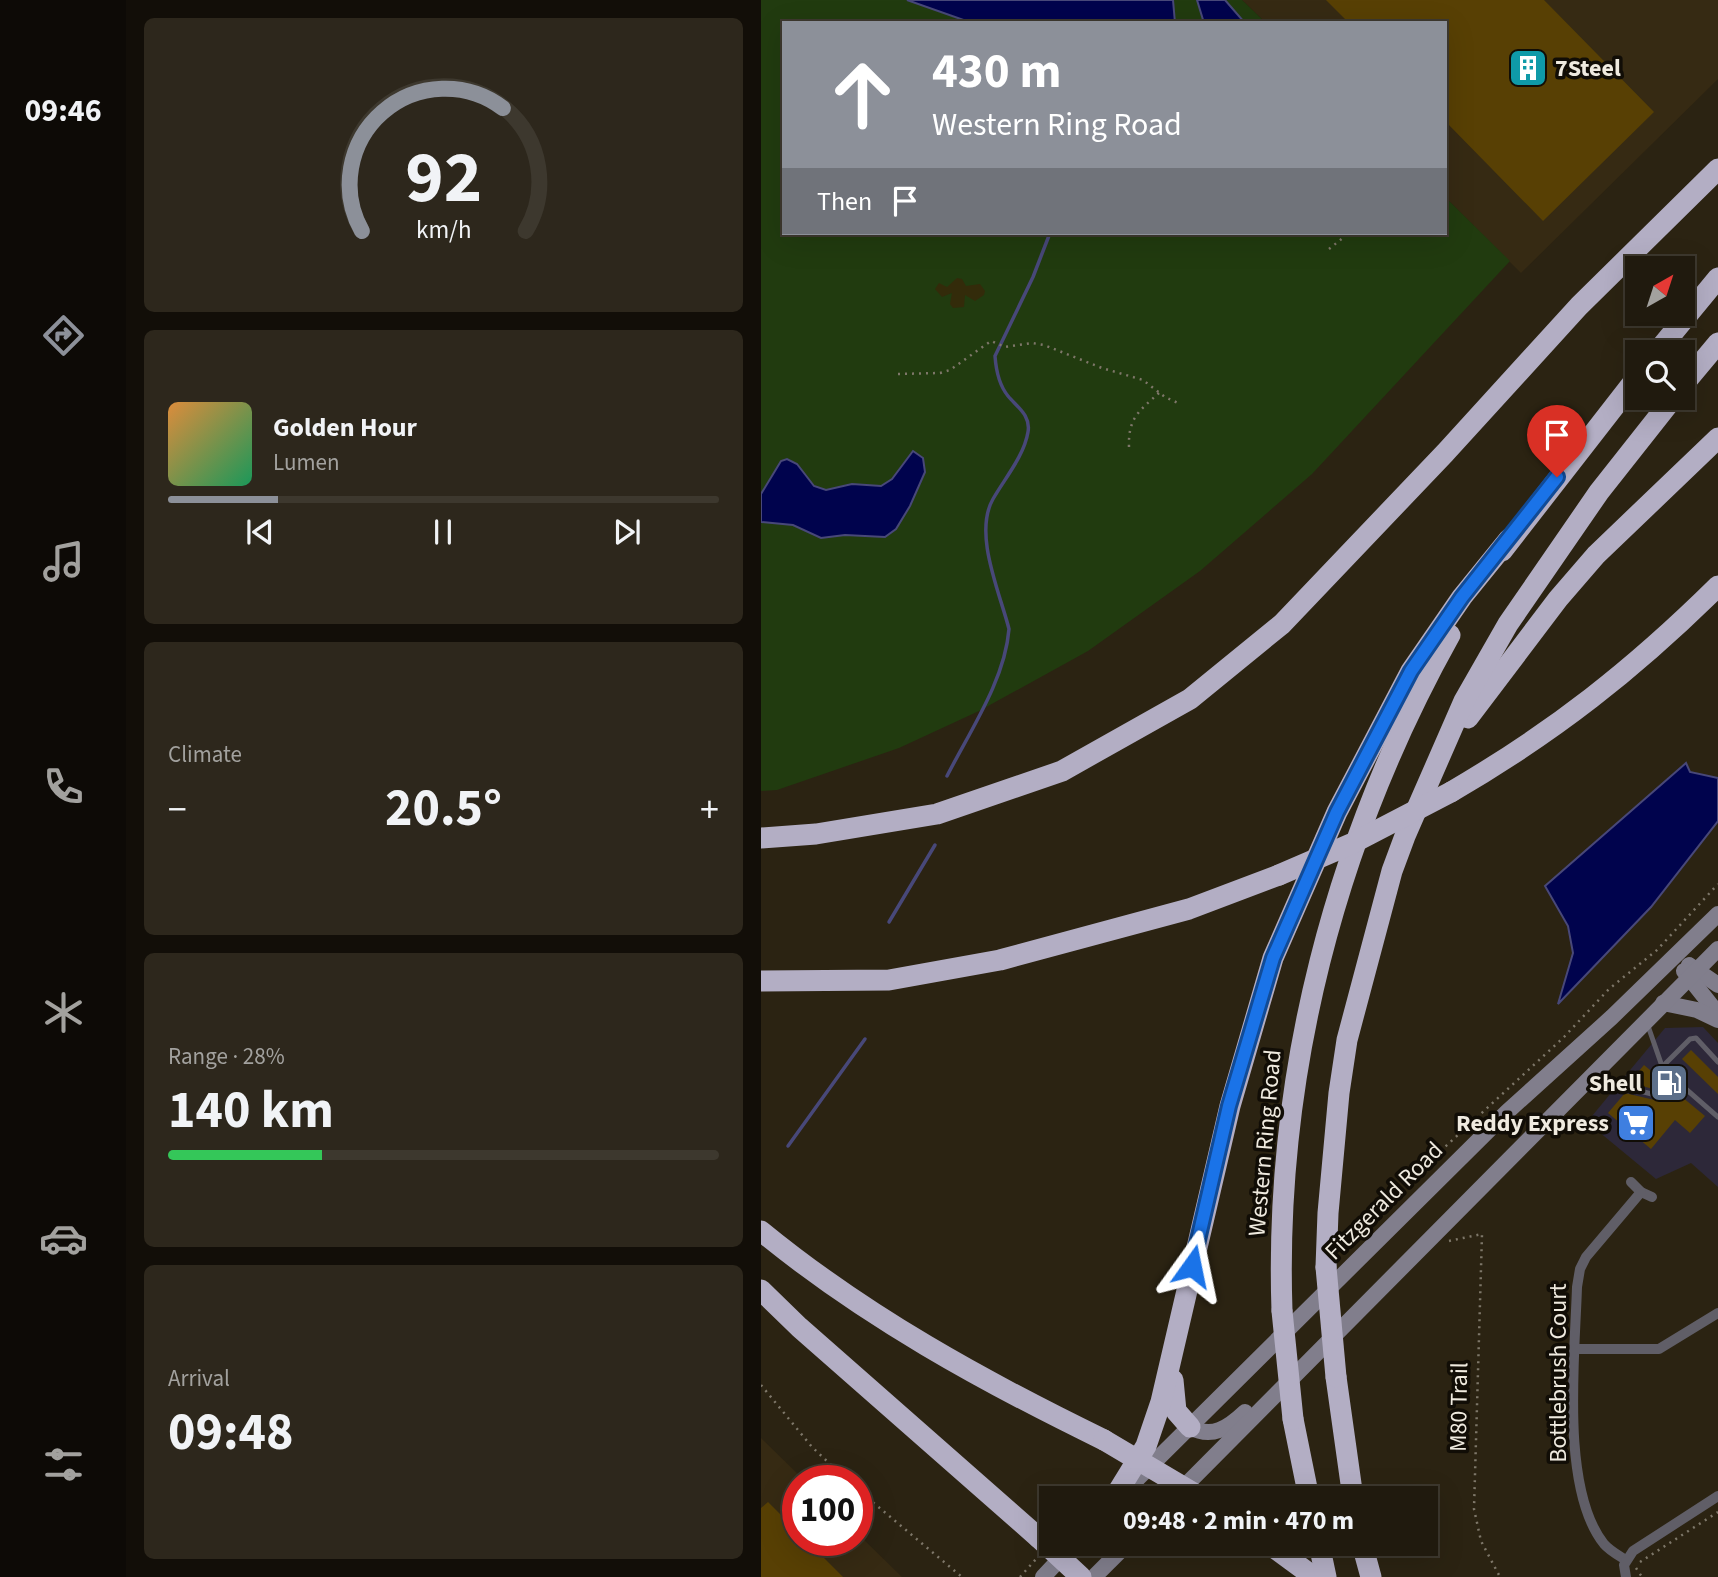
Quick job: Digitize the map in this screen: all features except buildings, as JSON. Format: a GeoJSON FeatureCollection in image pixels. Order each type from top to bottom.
{"type":"FeatureCollection","features":[{"type":"Feature","properties":{"kind":"highway"},"geometry":{"type":"LineString","coordinates":[[761,838],[816,834],[937,814],[1062,771],[1190,699],[1282,624],[1445,453],[1579,306],[1718,169]]}},
{"type":"Feature","properties":{"kind":"highway"},"geometry":{"type":"LineString","coordinates":[[1667,340],[1718,278]]}},
{"type":"Feature","properties":{"kind":"highway"},"geometry":{"type":"LineString","coordinates":[[1695,371],[1718,343]]}},
{"type":"Feature","properties":{"kind":"highway","name":"Western Ring Road"},"geometry":{"type":"LineString","coordinates":[[1307,1486],[1293,1419],[1282,1311],[1280,1261],[1285,1167],[1301,1041],[1340,887],[1400,731],[1461,617],[1509,540],[1625,393]]}},
{"type":"Feature","properties":{"kind":"highway"},"geometry":{"type":"LineString","coordinates":[[1351,1486],[1336,1377],[1326,1267],[1327,1213],[1347,1040],[1392,871],[1464,701],[1508,624],[1599,492],[1664,410]]}},
{"type":"Feature","properties":{"kind":"highway"},"geometry":{"type":"LineString","coordinates":[[1428,786],[1462,727],[1558,599],[1636,515],[1718,438]]}},
{"type":"Feature","properties":{"kind":"highway"},"geometry":{"type":"LineString","coordinates":[[1123,1486],[1146,1446],[1176,1343],[1229,1106],[1273,958],[1337,812],[1411,671],[1462,597],[1509,540]]}},
{"type":"Feature","properties":{"kind":"highway"},"geometry":{"type":"LineString","coordinates":[[761,981],[889,980],[1000,960],[1189,909],[1279,875],[1351,844],[1511,757],[1570,717],[1623,675],[1718,586]]}},
{"type":"Feature","properties":{"kind":"highway"},"geometry":{"type":"LineString","coordinates":[[761,1231],[817,1274],[911,1338],[1104,1440],[1182,1486]]}},
{"type":"Feature","properties":{"kind":"highway"},"geometry":{"type":"LineString","coordinates":[[761,1290],[799,1327],[1081,1577]]}},
{"type":"Feature","properties":{"kind":"highway"},"geometry":{"type":"LineString","coordinates":[[1176,1343],[1174,1402],[1180,1418],[1190,1427]]}},
{"type":"Feature","properties":{"kind":"highway"},"geometry":{"type":"LineString","coordinates":[[1286,1556],[1315,1577]]}},
{"type":"Feature","properties":{"kind":"highway"},"geometry":{"type":"LineString","coordinates":[[1322,1556],[1326,1577]]}},
{"type":"Feature","properties":{"kind":"highway"},"geometry":{"type":"LineString","coordinates":[[1365,1556],[1371,1577]]}},
{"type":"Feature","properties":{"kind":"main road","name":"Fitzgerald Road"},"geometry":{"type":"LineString","coordinates":[[1129,1486],[1507,1112],[1718,914]]}},
{"type":"Feature","properties":{"kind":"main road"},"geometry":{"type":"LineString","coordinates":[[1185,1486],[1718,949]]}},
{"type":"Feature","properties":{"kind":"main road"},"geometry":{"type":"LineString","coordinates":[[1675,957],[1692,974],[1718,1017]]}},
{"type":"Feature","properties":{"kind":"main road"},"geometry":{"type":"LineString","coordinates":[[1692,974],[1718,985]]}},
{"type":"Feature","properties":{"kind":"main road"},"geometry":{"type":"LineString","coordinates":[[1663,1003],[1718,1017]]}},
{"type":"Feature","properties":{"kind":"main road"},"geometry":{"type":"LineString","coordinates":[[1190,1427],[1203,1433],[1216,1432],[1234,1422],[1506,1152],[1589,1081]]}},
{"type":"Feature","properties":{"kind":"main road"},"geometry":{"type":"LineString","coordinates":[[1043,1577],[1054,1570],[1065,1556]]}},
{"type":"Feature","properties":{"kind":"main road"},"geometry":{"type":"LineString","coordinates":[[1093,1577],[1115,1556]]}},
{"type":"Feature","properties":{"kind":"street"},"geometry":{"type":"LineString","coordinates":[[1631,1182],[1641,1192],[1652,1197]]}},
{"type":"Feature","properties":{"kind":"street","name":"Bottlebrush Court"},"geometry":{"type":"LineString","coordinates":[[1626,1560],[1607,1547],[1600,1538],[1581,1485],[1575,1440],[1577,1287],[1580,1269],[1591,1251],[1641,1192]]}},
{"type":"Feature","properties":{"kind":"street"},"geometry":{"type":"LineString","coordinates":[[1575,1349],[1659,1349],[1718,1313]]}},
{"type":"Feature","properties":{"kind":"street"},"geometry":{"type":"LineString","coordinates":[[1627,1577],[1624,1568],[1633,1551],[1718,1496]]}},
{"type":"Feature","properties":{"kind":"lane"},"geometry":{"type":"LineString","coordinates":[[1646,1020],[1663,1068],[1718,1117]]}},
{"type":"Feature","properties":{"kind":"lane"},"geometry":{"type":"LineString","coordinates":[[1663,1068],[1690,1039],[1696,1038],[1718,1062]]}},
{"type":"Feature","properties":{"kind":"lane"},"geometry":{"type":"LineString","coordinates":[[1589,1081],[1664,1097],[1678,1082]]}},
{"type":"Feature","properties":{"kind":"path"},"geometry":{"type":"LineString","coordinates":[[1329,249],[1346,235]]}},
{"type":"Feature","properties":{"kind":"path"},"geometry":{"type":"LineString","coordinates":[[899,374],[940,373],[951,370],[979,347],[993,342],[1005,347],[1032,343],[1144,380],[1177,403]]}},
{"type":"Feature","properties":{"kind":"path"},"geometry":{"type":"LineString","coordinates":[[1129,447],[1128,430],[1132,419],[1159,393]]}},
{"type":"Feature","properties":{"kind":"path","name":"M80 Trail"},"geometry":{"type":"LineString","coordinates":[[1481,1232],[1474,1509],[1481,1541],[1500,1577]]}},
{"type":"Feature","properties":{"kind":"path"},"geometry":{"type":"LineString","coordinates":[[761,1385],[812,1447],[831,1465]]}},
{"type":"Feature","properties":{"kind":"path"},"geometry":{"type":"LineString","coordinates":[[873,1502],[962,1577]]}},
{"type":"Feature","properties":{"kind":"path"},"geometry":{"type":"LineString","coordinates":[[1642,1577],[1634,1565],[1718,1512]]}},
{"type":"Feature","properties":{"kind":"shaded area"},"geometry":{"type":"Polygon","coordinates":[[[907,0],[1173,0],[1175,21],[966,21],[907,0]]]}},
{"type":"Feature","properties":{"kind":"shaded area"},"geometry":{"type":"Polygon","coordinates":[[[1197,0],[1225,0],[1243,21],[1203,21],[1197,0]]]}},
{"type":"Feature","properties":{"kind":"shaded area"},"geometry":{"type":"Polygon","coordinates":[[[1242,0],[1718,0],[1718,79],[1521,273],[1447,199],[1447,21],[1264,21],[1242,0]]]}},
{"type":"Feature","properties":{"kind":"shaded area"},"geometry":{"type":"Polygon","coordinates":[[[913,451],[923,458],[925,472],[896,529],[885,537],[845,535],[821,538],[793,525],[761,522],[761,494],[781,461],[787,459],[797,464],[814,486],[826,490],[852,484],[881,486],[892,479],[913,451]]]}},
{"type":"Feature","properties":{"kind":"shaded area"},"geometry":{"type":"Polygon","coordinates":[[[1686,763],[1690,772],[1718,778],[1718,821],[1651,907],[1558,1004],[1573,953],[1568,926],[1545,886],[1686,763]]]}},
{"type":"Feature","properties":{"kind":"shaded area","name":"Shell"},"geometry":{"type":"Polygon","coordinates":[[[1703,1027],[1718,1043],[1718,1187],[1691,1163],[1656,1179],[1587,1122],[1665,1028],[1703,1027]]]}},
{"type":"Feature","properties":{"kind":"shaded area"},"geometry":{"type":"Polygon","coordinates":[[[761,1438],[789,1465],[782,1465],[782,1556],[873,1556],[873,1549],[902,1577],[761,1577],[761,1438]]]}},
{"type":"Feature","properties":{"kind":"green space"},"geometry":{"type":"Polygon","coordinates":[[[761,0],[1242,0],[1264,21],[782,21],[782,235],[1447,235],[1447,199],[1510,261],[1312,474],[1200,571],[1088,651],[979,711],[899,748],[777,790],[761,791],[761,0]]]}},
{"type":"Feature","properties":{"kind":"sand"},"geometry":{"type":"Polygon","coordinates":[[[957,278],[962,279],[966,286],[980,284],[985,291],[984,295],[975,301],[965,295],[964,307],[953,308],[950,304],[952,293],[942,297],[935,289],[939,283],[947,287],[957,278]]]}},
{"type":"Feature","properties":{"kind":"waterway"},"geometry":{"type":"LineString","coordinates":[[947,776],[994,686],[1006,648],[1009,629],[990,564],[986,529],[993,499],[1023,450],[1028,426],[1023,412],[1002,387],[995,356],[1033,277],[1049,235]]}},
{"type":"Feature","properties":{"kind":"waterway"},"geometry":{"type":"LineString","coordinates":[[889,922],[935,845]]}},
{"type":"Feature","properties":{"kind":"waterway"},"geometry":{"type":"LineString","coordinates":[[788,1146],[865,1039]]}},
{"type":"Feature","properties":{"kind":"place","name":"7Steel"},"geometry":{"type":"Point","coordinates":[1528,68]}},
{"type":"Feature","properties":{"kind":"place","name":"Shell"},"geometry":{"type":"Point","coordinates":[1669,1083]}},
{"type":"Feature","properties":{"kind":"place","name":"Reddy Express"},"geometry":{"type":"Point","coordinates":[1636,1123]}},
{"type":"Feature","properties":{"kind":"route"},"geometry":{"type":"LineString","coordinates":[[1192,1266],[1229,1106],[1273,958],[1337,812],[1411,671],[1462,597],[1557,477]]}}]}
